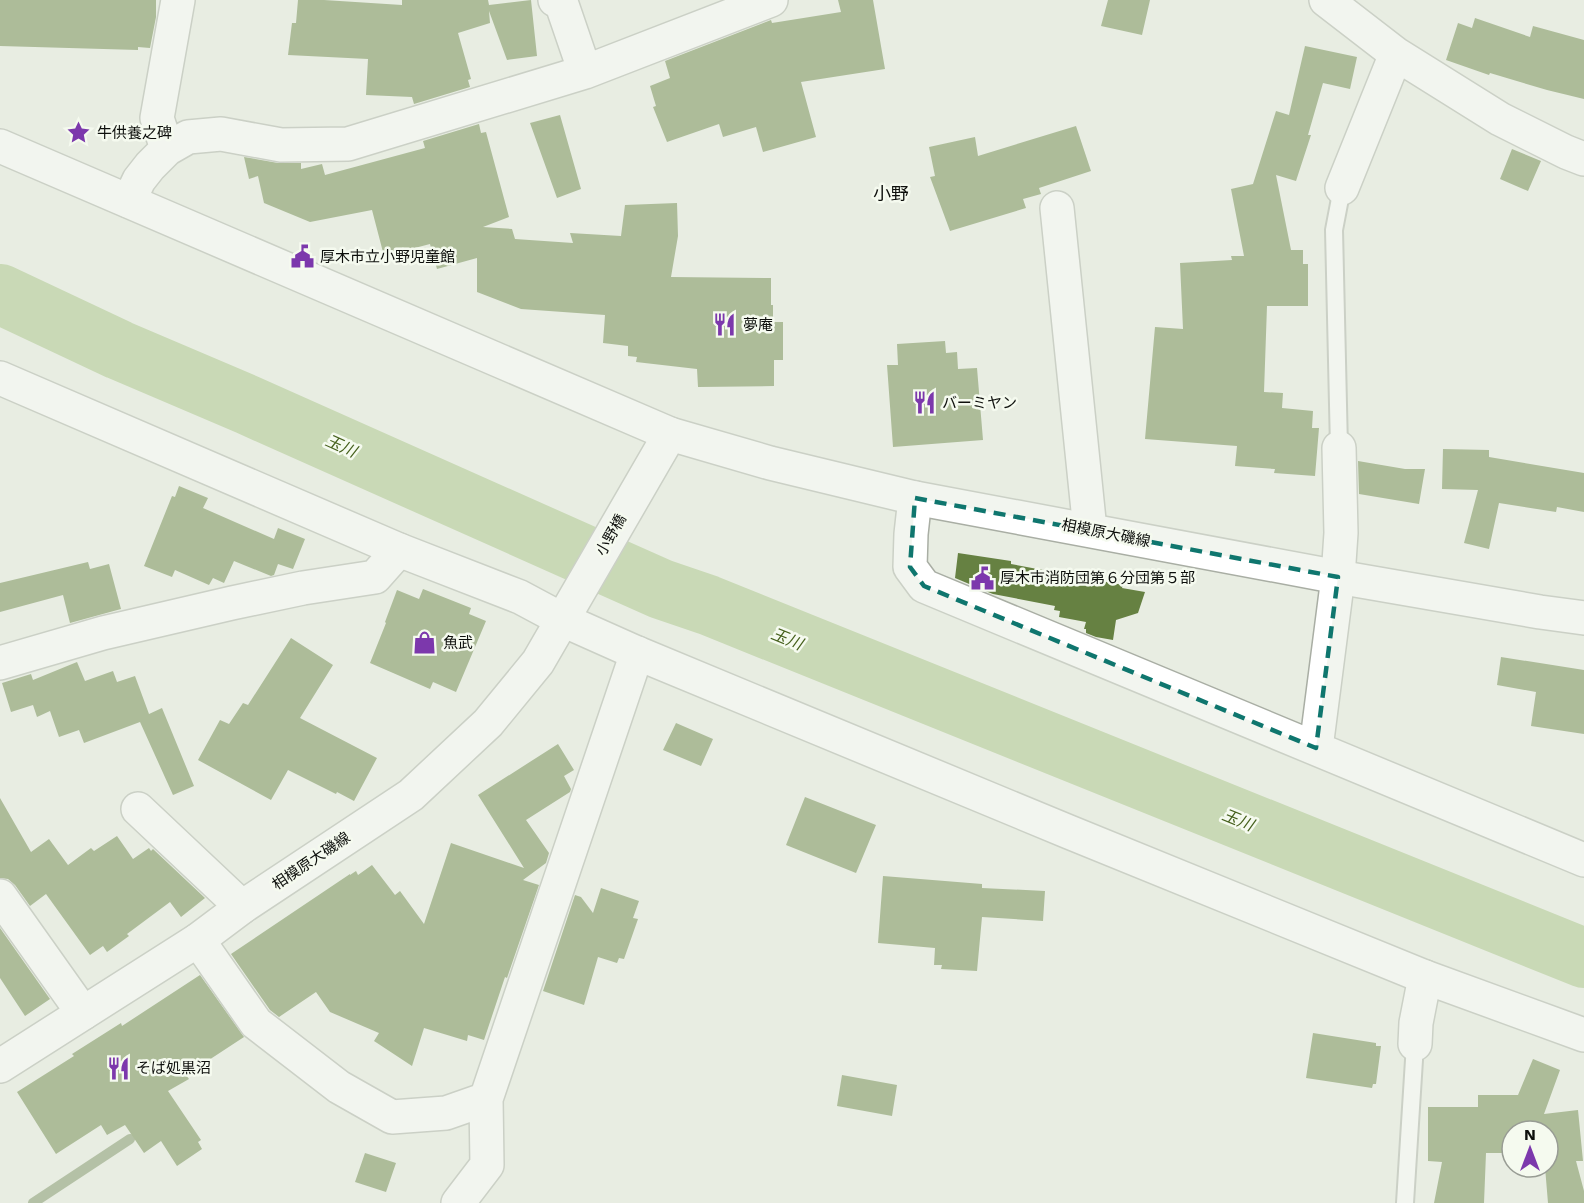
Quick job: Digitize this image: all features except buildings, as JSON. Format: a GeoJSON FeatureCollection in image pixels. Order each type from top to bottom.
{"type":"FeatureCollection","features":[{"type":"Feature","properties":{"kind":"street"},"geometry":{"type":"LineString","coordinates":[[167,148],[157,118],[178,0]]}},
{"type":"Feature","properties":{"kind":"street"},"geometry":{"type":"LineString","coordinates":[[555,0],[561,2],[585,72]]}},
{"type":"Feature","properties":{"kind":"street"},"geometry":{"type":"LineString","coordinates":[[129,201],[139,180],[150,166],[167,148],[188,137],[221,134],[281,145],[348,144],[585,72],[771,0]]}},
{"type":"Feature","properties":{"kind":"street"},"geometry":{"type":"LineString","coordinates":[[1326,0],[1396,54],[1500,119],[1584,159]]}},
{"type":"Feature","properties":{"kind":"street"},"geometry":{"type":"LineString","coordinates":[[1342,188],[1396,54]]}},
{"type":"Feature","properties":{"kind":"street","name":"相模原大磯線"},"geometry":{"type":"LineString","coordinates":[[0,146],[670,434],[770,463],[915,498],[1338,577],[1584,618]]}},
{"type":"Feature","properties":{"kind":"street"},"geometry":{"type":"LineString","coordinates":[[1057,208],[1090,530]]}},
{"type":"Feature","properties":{"kind":"street"},"geometry":{"type":"LineString","coordinates":[[0,378],[399,550],[520,597],[567,612],[637,653],[1090,841],[1425,977],[1584,1035]]}},
{"type":"Feature","properties":{"kind":"street","name":"小野橋"},"geometry":{"type":"LineString","coordinates":[[567,612],[670,434]]}},
{"type":"Feature","properties":{"kind":"street"},"geometry":{"type":"LineString","coordinates":[[1316,748],[1338,577],[1341,533],[1340,448]]}},
{"type":"Feature","properties":{"kind":"street"},"geometry":{"type":"LineString","coordinates":[[915,498],[910,567],[924,586],[1584,860]]}},
{"type":"Feature","properties":{"kind":"street"},"geometry":{"type":"LineString","coordinates":[[0,663],[103,633],[232,603],[303,588],[375,577],[399,550]]}},
{"type":"Feature","properties":{"kind":"street","name":"相模原大磯線"},"geometry":{"type":"LineString","coordinates":[[0,1066],[198,940],[242,907],[411,795],[489,723],[538,662],[567,612]]}},
{"type":"Feature","properties":{"kind":"street"},"geometry":{"type":"LineString","coordinates":[[458,1203],[487,1165],[486,1100],[637,653]]}},
{"type":"Feature","properties":{"kind":"street"},"geometry":{"type":"LineString","coordinates":[[138,809],[242,907]]}},
{"type":"Feature","properties":{"kind":"street"},"geometry":{"type":"LineString","coordinates":[[0,896],[83,1013]]}},
{"type":"Feature","properties":{"kind":"street"},"geometry":{"type":"LineString","coordinates":[[198,940],[256,1023],[339,1087],[392,1117],[446,1113],[486,1100]]}},
{"type":"Feature","properties":{"kind":"street"},"geometry":{"type":"LineString","coordinates":[[1415,1044],[1416,1023],[1425,977]]}},
{"type":"Feature","properties":{"kind":"lane"},"geometry":{"type":"LineString","coordinates":[[1340,448],[1334,230],[1342,188]]}},
{"type":"Feature","properties":{"kind":"lane"},"geometry":{"type":"LineString","coordinates":[[1405,1203],[1415,1044]]}},
{"type":"Feature","properties":{"kind":"highlighted area"},"geometry":{"type":"Polygon","coordinates":[[[915,498],[1338,577],[1316,748],[924,586],[910,567],[915,498]]]}},
{"type":"Feature","properties":{"kind":"waterway","name":"玉川"},"geometry":{"type":"LineString","coordinates":[[0,294],[119,350],[661,589],[708,605],[1584,958]]}},
{"type":"Feature","properties":{"kind":"waterway"},"geometry":{"type":"LineString","coordinates":[[33,1203],[130,1139]]}},
{"type":"Feature","properties":{"kind":"place","name":"牛供養之碑"},"geometry":{"type":"Point","coordinates":[79,133]}},
{"type":"Feature","properties":{"kind":"place","name":"厚木市立小野児童館"},"geometry":{"type":"Point","coordinates":[302,257]}},
{"type":"Feature","properties":{"kind":"place","name":"夢庵"},"geometry":{"type":"Point","coordinates":[725,325]}},
{"type":"Feature","properties":{"kind":"place","name":"バーミヤン"},"geometry":{"type":"Point","coordinates":[924,403]}},
{"type":"Feature","properties":{"kind":"place","name":"厚木市消防団第６分団第５部"},"geometry":{"type":"Point","coordinates":[982,578]}},
{"type":"Feature","properties":{"kind":"place","name":"魚武"},"geometry":{"type":"Point","coordinates":[425,643]}},
{"type":"Feature","properties":{"kind":"place","name":"そば処黒沼"},"geometry":{"type":"Point","coordinates":[118,1068]}},
{"type":"Feature","properties":{"kind":"district","name":"小野"},"geometry":{"type":"Point","coordinates":[891,193]}}]}
